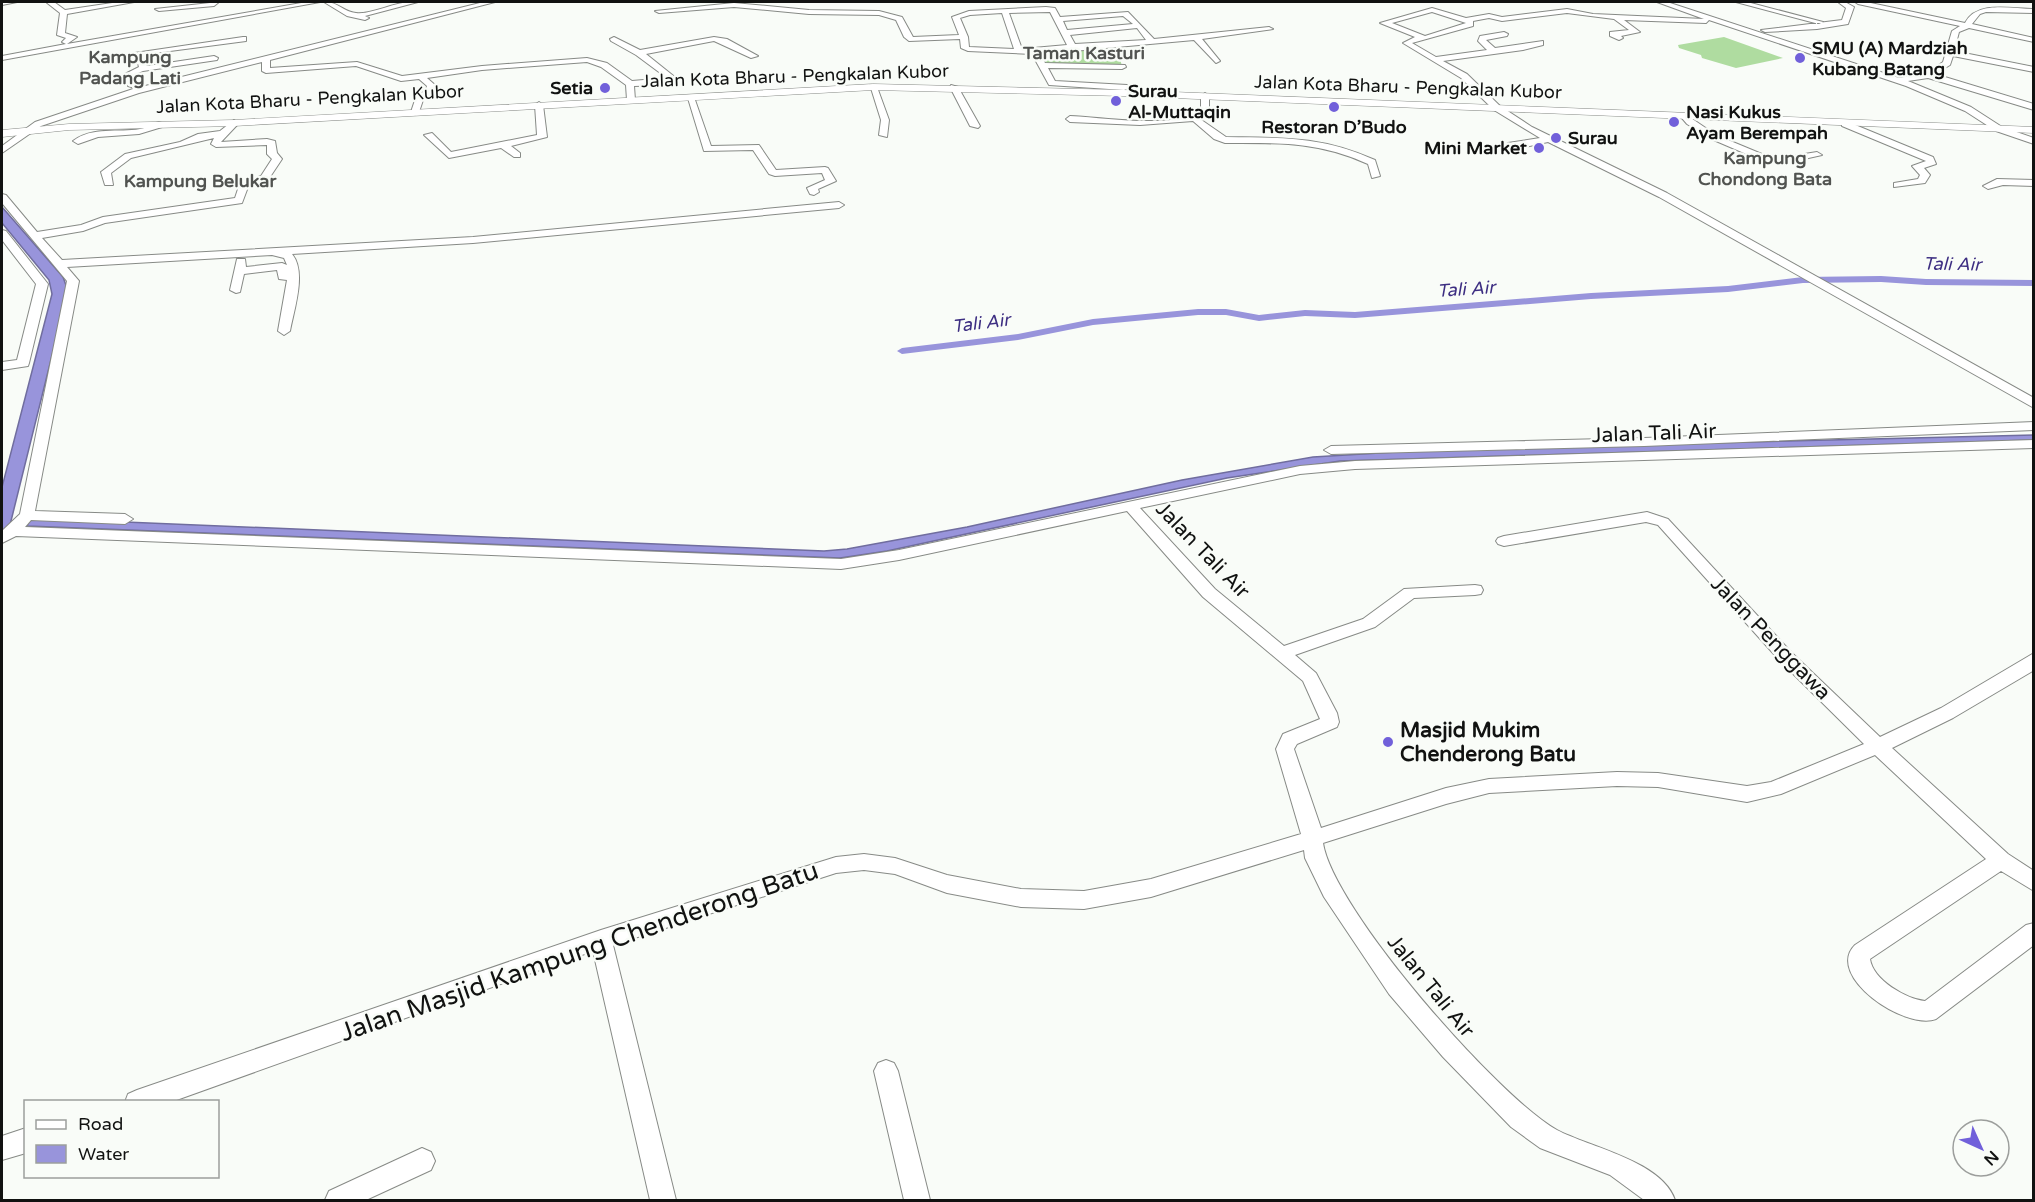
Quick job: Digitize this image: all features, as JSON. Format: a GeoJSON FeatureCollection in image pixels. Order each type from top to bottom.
{"type":"FeatureCollection","features":[{"type":"Feature","properties":{"kind":"main road","name":"Jalan Kota Bharu - Pengkalan Kubor"},"geometry":{"type":"LineString","coordinates":[[4,134],[123,125],[234,123],[873,87],[1124,90],[1205,96],[2034,130]]}},
{"type":"Feature","properties":{"kind":"street"},"geometry":{"type":"LineString","coordinates":[[2,3],[13,2]]}},
{"type":"Feature","properties":{"kind":"street"},"geometry":{"type":"LineString","coordinates":[[50,2],[64,12],[130,2]]}},
{"type":"Feature","properties":{"kind":"street"},"geometry":{"type":"LineString","coordinates":[[160,5],[214,4],[216,2]]}},
{"type":"Feature","properties":{"kind":"street"},"geometry":{"type":"LineString","coordinates":[[2,58],[316,2]]}},
{"type":"Feature","properties":{"kind":"street"},"geometry":{"type":"LineString","coordinates":[[328,2],[356,16],[380,24]]}},
{"type":"Feature","properties":{"kind":"street"},"geometry":{"type":"LineString","coordinates":[[356,16],[414,2]]}},
{"type":"Feature","properties":{"kind":"street"},"geometry":{"type":"LineString","coordinates":[[4,134],[27,121],[132,86],[469,2]]}},
{"type":"Feature","properties":{"kind":"street"},"geometry":{"type":"LineString","coordinates":[[2,150],[26,131],[48,119],[136,91],[491,2]]}},
{"type":"Feature","properties":{"kind":"street"},"geometry":{"type":"LineString","coordinates":[[1564,2],[1632,18]]}},
{"type":"Feature","properties":{"kind":"street"},"geometry":{"type":"LineString","coordinates":[[1661,2],[1900,80],[1968,109],[1999,129],[2034,141]]}},
{"type":"Feature","properties":{"kind":"street"},"geometry":{"type":"LineString","coordinates":[[1740,2],[1828,25]]}},
{"type":"Feature","properties":{"kind":"street"},"geometry":{"type":"LineString","coordinates":[[1761,8],[1781,2]]}},
{"type":"Feature","properties":{"kind":"street"},"geometry":{"type":"LineString","coordinates":[[1755,31],[1828,25],[1847,21],[1850,6],[1841,2]]}},
{"type":"Feature","properties":{"kind":"street"},"geometry":{"type":"LineString","coordinates":[[1858,2],[1965,27],[2034,40]]}},
{"type":"Feature","properties":{"kind":"street"},"geometry":{"type":"LineString","coordinates":[[2022,2],[2034,5]]}},
{"type":"Feature","properties":{"kind":"street"},"geometry":{"type":"LineString","coordinates":[[160,5],[176,26]]}},
{"type":"Feature","properties":{"kind":"street"},"geometry":{"type":"LineString","coordinates":[[659,11],[734,5],[809,12],[877,13],[899,18],[912,39],[964,37]]}},
{"type":"Feature","properties":{"kind":"street"},"geometry":{"type":"LineString","coordinates":[[1900,80],[1928,75],[1947,62],[1956,31],[1965,27],[1972,12],[1985,7],[2034,11]]}},
{"type":"Feature","properties":{"kind":"street"},"geometry":{"type":"LineString","coordinates":[[1470,9],[1502,19],[1567,11],[1592,16],[1726,22],[1731,20],[1711,9]]}},
{"type":"Feature","properties":{"kind":"street"},"geometry":{"type":"LineString","coordinates":[[1072,47],[1052,10],[958,15],[956,17],[964,37],[965,48],[968,49],[1035,51],[1072,47],[1120,56]]}},
{"type":"Feature","properties":{"kind":"street"},"geometry":{"type":"LineString","coordinates":[[1424,38],[1384,23],[1430,10],[1439,10],[1468,20],[1490,16]]}},
{"type":"Feature","properties":{"kind":"street"},"geometry":{"type":"LineString","coordinates":[[61,46],[73,37],[61,35],[64,12]]}},
{"type":"Feature","properties":{"kind":"street"},"geometry":{"type":"LineString","coordinates":[[1005,12],[1018,51]]}},
{"type":"Feature","properties":{"kind":"street"},"geometry":{"type":"LineString","coordinates":[[1058,19],[1125,14],[1152,42]]}},
{"type":"Feature","properties":{"kind":"street"},"geometry":{"type":"LineString","coordinates":[[1616,17],[1636,32],[1613,34],[1619,38]]}},
{"type":"Feature","properties":{"kind":"street"},"geometry":{"type":"LineString","coordinates":[[1468,20],[1471,24],[1407,43],[1464,76],[1497,108],[1546,140],[1642,184],[2034,404]]}},
{"type":"Feature","properties":{"kind":"street"},"geometry":{"type":"LineString","coordinates":[[1064,33],[1139,26]]}},
{"type":"Feature","properties":{"kind":"street"},"geometry":{"type":"LineString","coordinates":[[1042,65],[1120,56],[1152,42],[1269,29]]}},
{"type":"Feature","properties":{"kind":"street"},"geometry":{"type":"LineString","coordinates":[[135,33],[129,50],[144,67],[142,69]]}},
{"type":"Feature","properties":{"kind":"street"},"geometry":{"type":"LineString","coordinates":[[1492,51],[1482,42],[1482,38],[1504,34]]}},
{"type":"Feature","properties":{"kind":"street"},"geometry":{"type":"LineString","coordinates":[[1197,38],[1216,61]]}},
{"type":"Feature","properties":{"kind":"street"},"geometry":{"type":"LineString","coordinates":[[132,54],[243,39]]}},
{"type":"Feature","properties":{"kind":"street"},"geometry":{"type":"LineString","coordinates":[[266,60],[266,71],[357,64],[396,79],[483,68],[587,60],[604,65],[630,84],[663,82],[672,79],[639,52],[614,39]]}},
{"type":"Feature","properties":{"kind":"street"},"geometry":{"type":"LineString","coordinates":[[639,52],[714,39],[724,41],[754,56]]}},
{"type":"Feature","properties":{"kind":"street"},"geometry":{"type":"LineString","coordinates":[[1437,59],[1523,48],[1540,43]]}},
{"type":"Feature","properties":{"kind":"street"},"geometry":{"type":"LineString","coordinates":[[1035,51],[1049,81],[1056,84],[1124,90],[1120,56]]}},
{"type":"Feature","properties":{"kind":"street"},"geometry":{"type":"LineString","coordinates":[[1950,53],[2034,70]]}},
{"type":"Feature","properties":{"kind":"street"},"geometry":{"type":"LineString","coordinates":[[132,86],[129,74],[142,69],[214,58]]}},
{"type":"Feature","properties":{"kind":"street"},"geometry":{"type":"LineString","coordinates":[[1928,75],[2034,107]]}},
{"type":"Feature","properties":{"kind":"street"},"geometry":{"type":"LineString","coordinates":[[415,112],[419,99],[430,91],[431,85],[423,80],[423,76]]}},
{"type":"Feature","properties":{"kind":"street"},"geometry":{"type":"LineString","coordinates":[[630,84],[631,100]]}},
{"type":"Feature","properties":{"kind":"street"},"geometry":{"type":"LineString","coordinates":[[873,87],[885,120],[884,135]]}},
{"type":"Feature","properties":{"kind":"street"},"geometry":{"type":"LineString","coordinates":[[954,87],[975,126]]}},
{"type":"Feature","properties":{"kind":"street"},"geometry":{"type":"LineString","coordinates":[[1070,119],[1161,123],[1194,118],[1205,114],[1205,96]]}},
{"type":"Feature","properties":{"kind":"street"},"geometry":{"type":"LineString","coordinates":[[690,97],[707,149],[756,147],[775,173],[825,170],[831,181],[812,188],[814,192]]}},
{"type":"Feature","properties":{"kind":"street"},"geometry":{"type":"LineString","coordinates":[[429,135],[450,154],[542,136],[539,105]]}},
{"type":"Feature","properties":{"kind":"street"},"geometry":{"type":"LineString","coordinates":[[1685,117],[1688,123],[1713,137],[1769,161],[1817,155]]}},
{"type":"Feature","properties":{"kind":"street"},"geometry":{"type":"LineString","coordinates":[[1194,118],[1217,137],[1226,140],[1296,141],[1345,150],[1372,162],[1375,176]]}},
{"type":"Feature","properties":{"kind":"street"},"geometry":{"type":"LineString","coordinates":[[34,236],[83,228],[106,219],[238,199],[244,185],[265,178],[277,159],[272,154],[272,143],[216,144],[222,134],[234,123]]}},
{"type":"Feature","properties":{"kind":"street"},"geometry":{"type":"LineString","coordinates":[[1845,124],[1930,159],[1931,164],[1917,166],[1925,175],[1921,180],[1898,185]]}},
{"type":"Feature","properties":{"kind":"street"},"geometry":{"type":"LineString","coordinates":[[112,134],[123,125]]}},
{"type":"Feature","properties":{"kind":"street"},"geometry":{"type":"LineString","coordinates":[[78,141],[89,135],[146,132],[159,125]]}},
{"type":"Feature","properties":{"kind":"street"},"geometry":{"type":"LineString","coordinates":[[109,183],[106,172],[126,157],[185,143],[195,138],[222,134]]}},
{"type":"Feature","properties":{"kind":"street"},"geometry":{"type":"LineString","coordinates":[[1514,148],[1511,145],[1546,140]]}},
{"type":"Feature","properties":{"kind":"street"},"geometry":{"type":"LineString","coordinates":[[503,145],[517,155]]}},
{"type":"Feature","properties":{"kind":"street"},"geometry":{"type":"LineString","coordinates":[[1988,186],[1998,181],[2019,185],[2034,183]]}},
{"type":"Feature","properties":{"kind":"street"},"geometry":{"type":"LineString","coordinates":[[2,197],[73,281],[26,516],[10,532]]}},
{"type":"Feature","properties":{"kind":"street"},"geometry":{"type":"LineString","coordinates":[[57,264],[529,235],[839,205]]}},
{"type":"Feature","properties":{"kind":"street"},"geometry":{"type":"LineString","coordinates":[[2,234],[42,284],[23,363],[2,366]]}},
{"type":"Feature","properties":{"kind":"street"},"geometry":{"type":"LineString","coordinates":[[272,251],[288,256],[292,261],[293,276],[284,331]]}},
{"type":"Feature","properties":{"kind":"street"},"geometry":{"type":"LineString","coordinates":[[236,290],[243,253]]}},
{"type":"Feature","properties":{"kind":"street"},"geometry":{"type":"LineString","coordinates":[[240,271],[282,266],[283,277],[293,276]]}},
{"type":"Feature","properties":{"kind":"street","name":"Jalan Tali Air"},"geometry":{"type":"LineString","coordinates":[[1331,450],[1644,442],[2034,426]]}},
{"type":"Feature","properties":{"kind":"street","name":"Jalan Tali Air"},"geometry":{"type":"LineString","coordinates":[[1130,506],[1300,470],[1355,465],[2034,444]]}},
{"type":"Feature","properties":{"kind":"street"},"geometry":{"type":"LineString","coordinates":[[10,532],[841,564],[889,557],[1130,506]]}},
{"type":"Feature","properties":{"kind":"street","name":"Jalan Tali Air"},"geometry":{"type":"LineString","coordinates":[[1130,506],[1209,593],[1282,653],[1314,683],[1330,719],[1326,726],[1290,740],[1285,749],[1310,823],[1315,858],[1331,891],[1397,987],[1450,1049],[1520,1118],[1549,1139],[1618,1166],[1650,1188],[1662,1200]]}},
{"type":"Feature","properties":{"kind":"street"},"geometry":{"type":"LineString","coordinates":[[26,516],[125,519]]}},
{"type":"Feature","properties":{"kind":"street","name":"Jalan Penggawa"},"geometry":{"type":"LineString","coordinates":[[1504,541],[1647,518],[1663,522],[1786,657],[2001,860],[2034,882]]}},
{"type":"Feature","properties":{"kind":"street"},"geometry":{"type":"LineString","coordinates":[[1282,653],[1369,623],[1410,592],[1475,590]]}},
{"type":"Feature","properties":{"kind":"street","name":"Jalan Masjid Kampung Chenderong Batu"},"geometry":{"type":"LineString","coordinates":[[140,1100],[601,939],[836,865],[864,862],[895,866],[947,884],[1021,898],[1084,900],[1161,885],[1446,796],[1489,786],[1617,778],[1659,780],[1748,794],[1774,789],[1878,746],[1947,713],[2025,668],[2034,659]]}},
{"type":"Feature","properties":{"kind":"street"},"geometry":{"type":"LineString","coordinates":[[2001,860],[1863,951],[1859,956],[1860,968],[1870,981],[1903,1006],[1920,1012],[1928,1012],[2034,932]]}},
{"type":"Feature","properties":{"kind":"street"},"geometry":{"type":"LineString","coordinates":[[601,939],[663,1200]]}},
{"type":"Feature","properties":{"kind":"street"},"geometry":{"type":"LineString","coordinates":[[886,1071],[917,1200]]}},
{"type":"Feature","properties":{"kind":"street"},"geometry":{"type":"LineString","coordinates":[[2,1148],[24,1141]]}},
{"type":"Feature","properties":{"kind":"street"},"geometry":{"type":"LineString","coordinates":[[338,1200],[422,1161]]}},
{"type":"Feature","properties":{"kind":"green space"},"geometry":{"type":"Polygon","coordinates":[[[1724,37],[1783,58],[1736,68],[1702,58],[1701,55],[1679,48],[1678,45],[1724,37]]]}},
{"type":"Feature","properties":{"kind":"green space"},"geometry":{"type":"Polygon","coordinates":[[[1117,44],[1122,67],[1042,65],[1035,52],[1117,44]]]}},
{"type":"Feature","properties":{"kind":"water"},"geometry":{"type":"Polygon","coordinates":[[[2,207],[63,277],[68,291],[10,525],[2,533],[2,487],[52,294],[49,280],[2,223],[2,207]]]}},
{"type":"Feature","properties":{"kind":"water"},"geometry":{"type":"Polygon","coordinates":[[[2034,435],[2033,440],[1340,461],[1227,478],[887,551],[840,558],[27,526],[30,518],[824,551],[847,549],[967,527],[1182,480],[1313,457],[1430,450],[2034,435]]]}},
{"type":"Feature","properties":{"kind":"waterway","name":"Tali Air"},"geometry":{"type":"LineString","coordinates":[[902,351],[1018,337],[1093,322],[1198,312],[1226,312],[1259,318],[1305,313],[1355,315],[1591,296],[1728,289],[1803,280],[1881,279],[1926,282],[2034,283]]}},
{"type":"Feature","properties":{"kind":"place","name":"SMU (A) Mardziah Kubang Batang"},"geometry":{"type":"Point","coordinates":[1800,58]}},
{"type":"Feature","properties":{"kind":"place","name":"Setia"},"geometry":{"type":"Point","coordinates":[605,88]}},
{"type":"Feature","properties":{"kind":"place","name":"Surau Al-Muttaqin"},"geometry":{"type":"Point","coordinates":[1116,101]}},
{"type":"Feature","properties":{"kind":"place","name":"Restoran D’Budo"},"geometry":{"type":"Point","coordinates":[1334,107]}},
{"type":"Feature","properties":{"kind":"place","name":"Nasi Kukus Ayam Berempah"},"geometry":{"type":"Point","coordinates":[1674,122]}},
{"type":"Feature","properties":{"kind":"place","name":"Surau"},"geometry":{"type":"Point","coordinates":[1556,138]}},
{"type":"Feature","properties":{"kind":"place","name":"Mini Market"},"geometry":{"type":"Point","coordinates":[1539,148]}},
{"type":"Feature","properties":{"kind":"place","name":"Masjid Mukim Chenderong Batu"},"geometry":{"type":"Point","coordinates":[1388,742]}},
{"type":"Feature","properties":{"kind":"district","name":"Taman Kasturi"},"geometry":{"type":"Point","coordinates":[1084,53]}},
{"type":"Feature","properties":{"kind":"district","name":"Kampung Padang Lati"},"geometry":{"type":"Point","coordinates":[130,67]}},
{"type":"Feature","properties":{"kind":"district","name":"Kampung Chondong Bata"},"geometry":{"type":"Point","coordinates":[1765,168]}},
{"type":"Feature","properties":{"kind":"district","name":"Kampung Belukar"},"geometry":{"type":"Point","coordinates":[200,181]}}]}
